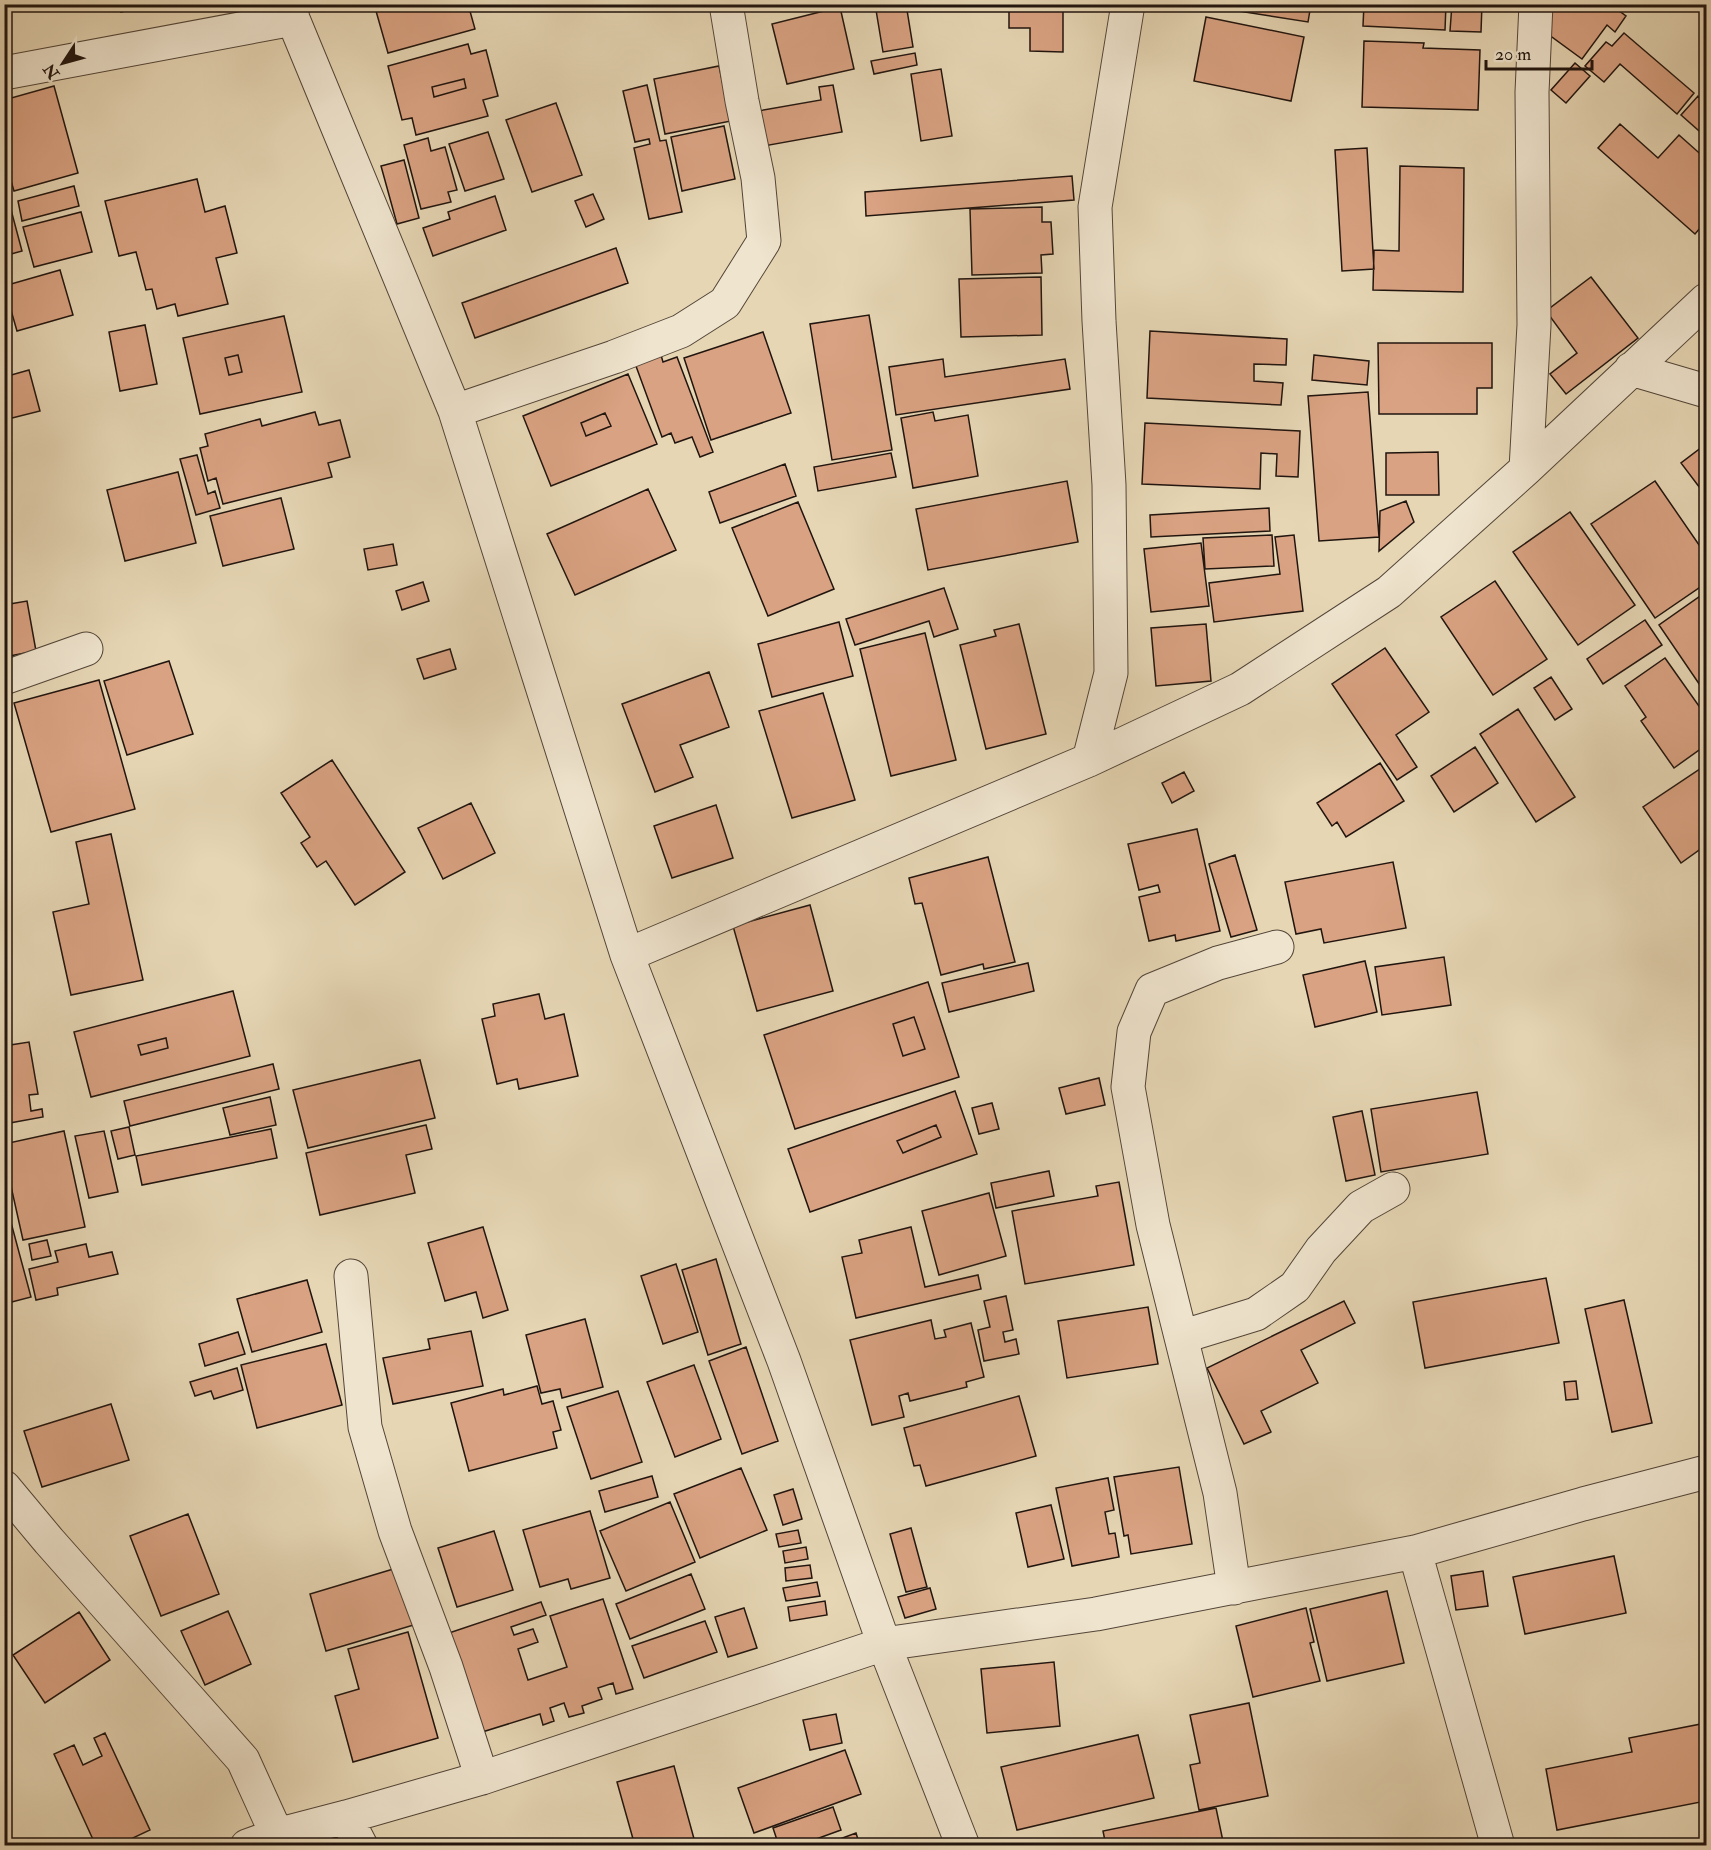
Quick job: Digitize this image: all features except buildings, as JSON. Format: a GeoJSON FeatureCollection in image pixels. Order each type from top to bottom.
{"type":"FeatureCollection","features":[{"type":"Feature","properties":{"kind":"street"},"geometry":{"type":"LineString","coordinates":[[455,411],[614,357],[681,331],[725,303],[764,241],[758,178],[742,101],[726,4]]}},
{"type":"Feature","properties":{"kind":"street"},"geometry":{"type":"LineString","coordinates":[[1089,760],[1111,673],[1109,485],[1095,207],[1128,4]]}},
{"type":"Feature","properties":{"kind":"street"},"geometry":{"type":"LineString","coordinates":[[1526,469],[1534,326],[1532,92],[1536,4]]}},
{"type":"Feature","properties":{"kind":"street"},"geometry":{"type":"LineString","coordinates":[[4,73],[291,12],[455,411],[627,955],[784,1361],[884,1644],[963,1845]]}},
{"type":"Feature","properties":{"kind":"street"},"geometry":{"type":"LineString","coordinates":[[627,955],[1089,760],[1240,689],[1389,592],[1526,469],[1707,300]]}},
{"type":"Feature","properties":{"kind":"street"},"geometry":{"type":"LineString","coordinates":[[1631,369],[1707,391]]}},
{"type":"Feature","properties":{"kind":"street"},"geometry":{"type":"LineString","coordinates":[[4,678],[86,649]]}},
{"type":"Feature","properties":{"kind":"street"},"geometry":{"type":"LineString","coordinates":[[1234,1588],[1220,1493],[1153,1225],[1128,1087],[1134,1032],[1152,990],[1218,963],[1277,947]]}},
{"type":"Feature","properties":{"kind":"street"},"geometry":{"type":"LineString","coordinates":[[1181,1337],[1256,1314],[1294,1287],[1321,1250],[1361,1207],[1393,1189]]}},
{"type":"Feature","properties":{"kind":"street"},"geometry":{"type":"LineString","coordinates":[[351,1276],[365,1427],[394,1531],[446,1667],[482,1778]]}},
{"type":"Feature","properties":{"kind":"street"},"geometry":{"type":"LineString","coordinates":[[4,1487],[243,1760],[262,1840],[353,1831],[482,1778],[884,1644],[1096,1614],[1415,1552],[1582,1504],[1707,1472]]}},
{"type":"Feature","properties":{"kind":"street"},"geometry":{"type":"LineString","coordinates":[[1415,1552],[1498,1845]]}}]}
